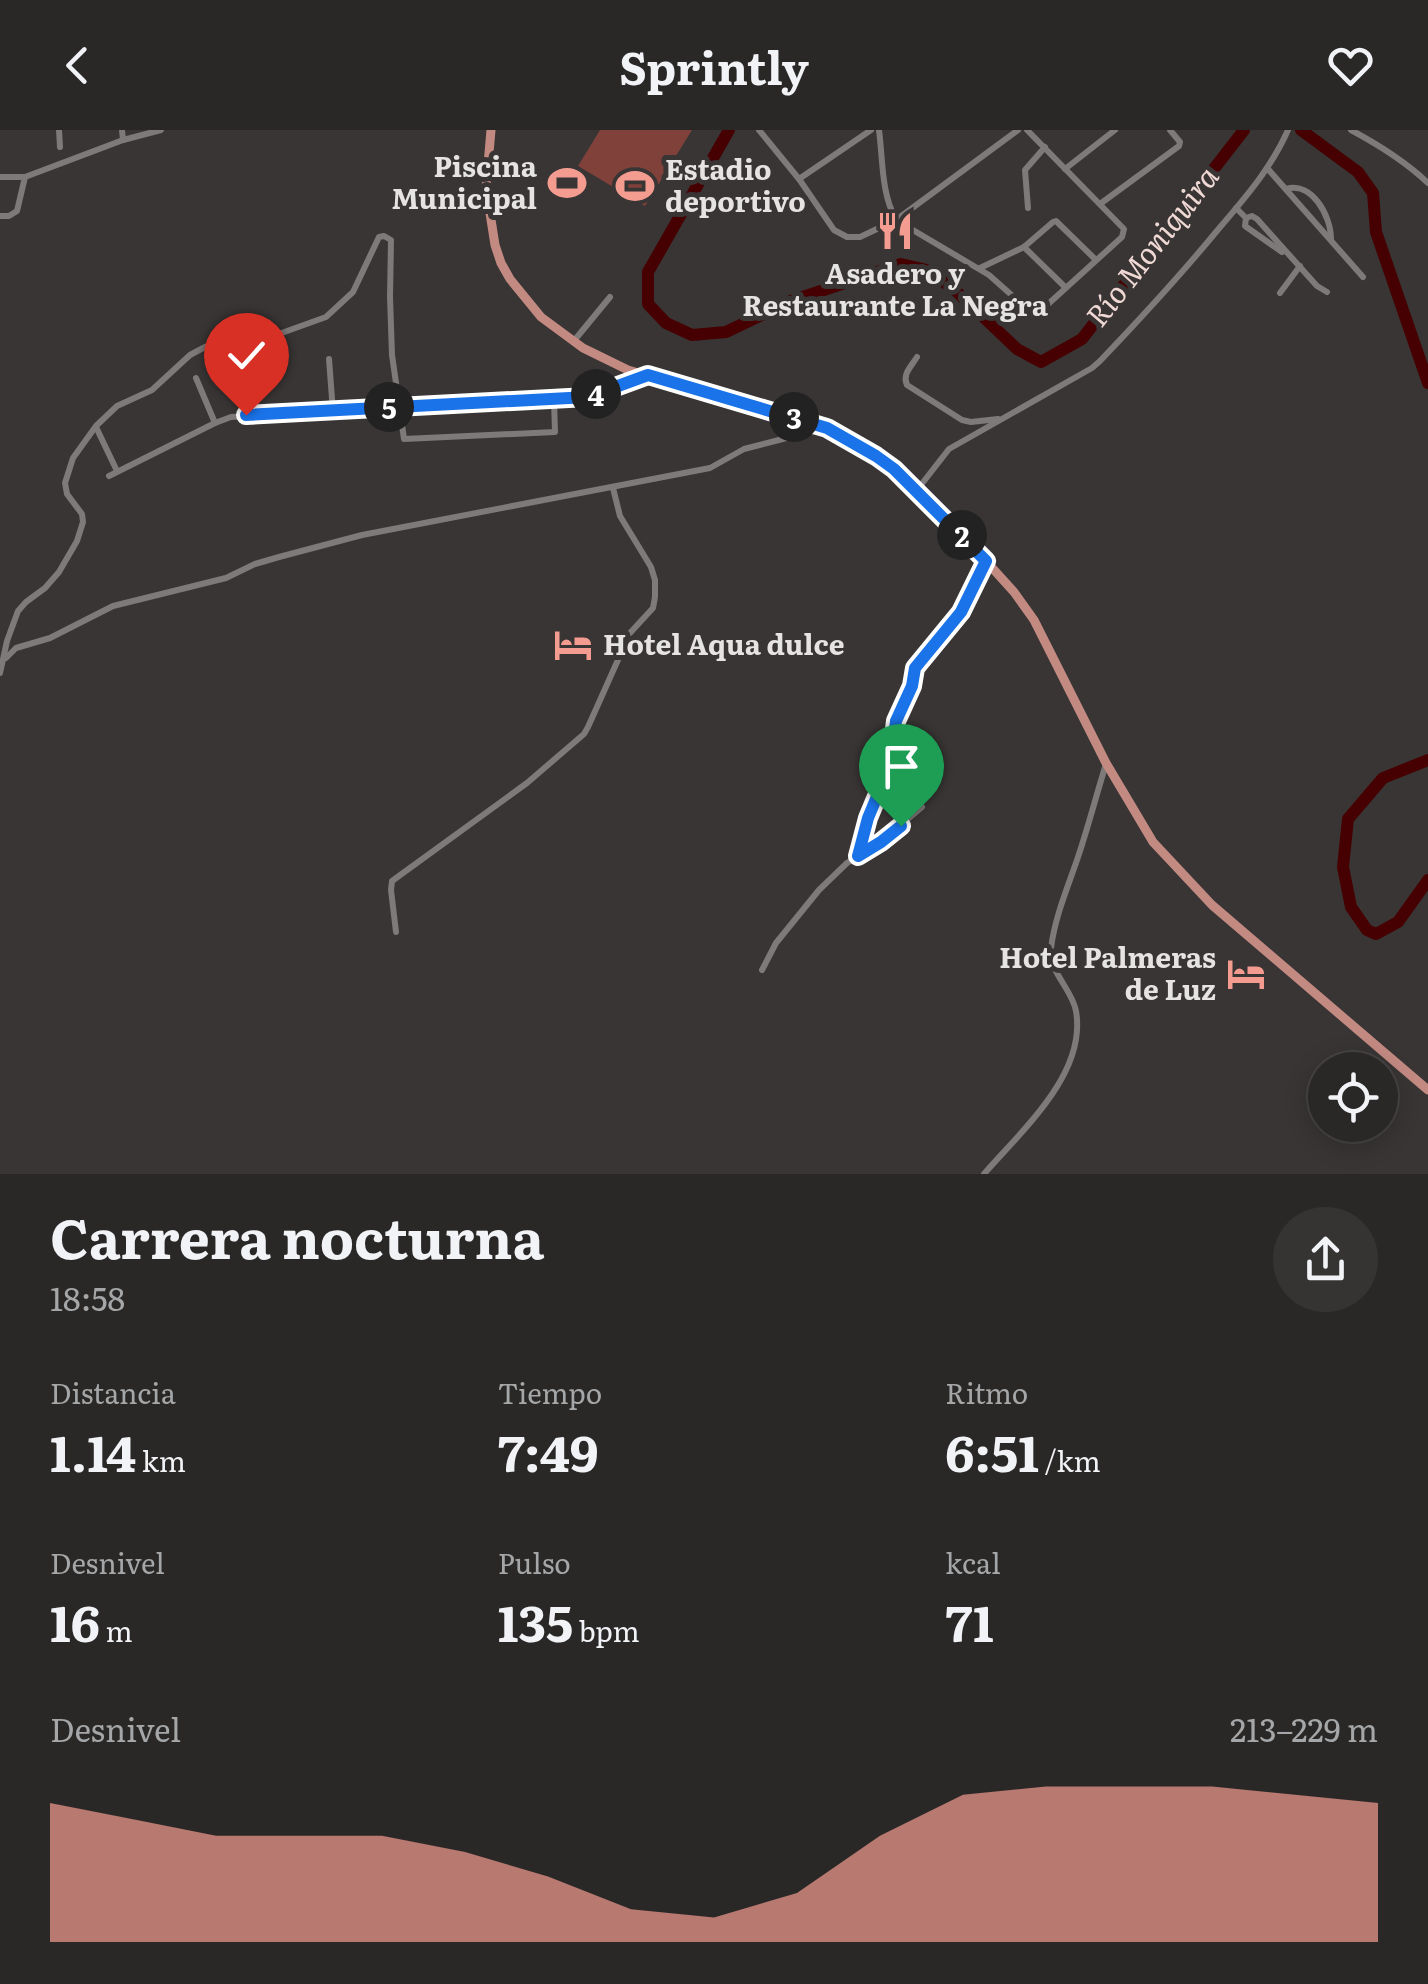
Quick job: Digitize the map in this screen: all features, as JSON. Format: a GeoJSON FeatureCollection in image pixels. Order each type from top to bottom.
{"type":"FeatureCollection","features":[{"type":"Feature","properties":{"kind":"main road"},"geometry":{"type":"LineString","coordinates":[[490,130],[487,198],[495,245],[500,262],[541,318],[573,342],[617,365],[827,428],[876,456],[917,490],[986,561],[1034,620],[1106,762],[1153,842],[1212,905],[1428,1090]]}},
{"type":"Feature","properties":{"kind":"street"},"geometry":{"type":"LineString","coordinates":[[59,130],[60,147]]}},
{"type":"Feature","properties":{"kind":"street"},"geometry":{"type":"LineString","coordinates":[[122,130],[123,140]]}},
{"type":"Feature","properties":{"kind":"street"},"geometry":{"type":"LineString","coordinates":[[0,178],[25,177],[161,130]]}},
{"type":"Feature","properties":{"kind":"street"},"geometry":{"type":"LineString","coordinates":[[759,130],[834,230],[847,237],[860,237],[896,220],[1018,130]]}},
{"type":"Feature","properties":{"kind":"street"},"geometry":{"type":"LineString","coordinates":[[799,179],[871,130]]}},
{"type":"Feature","properties":{"kind":"street"},"geometry":{"type":"LineString","coordinates":[[879,130],[886,193],[896,220],[979,269],[1035,316],[1122,236],[1124,229],[1028,130]]}},
{"type":"Feature","properties":{"kind":"street"},"geometry":{"type":"LineString","coordinates":[[1065,169],[1116,130]]}},
{"type":"Feature","properties":{"kind":"street"},"geometry":{"type":"LineString","coordinates":[[1100,204],[1181,144],[1170,130]]}},
{"type":"Feature","properties":{"kind":"street"},"geometry":{"type":"LineString","coordinates":[[917,490],[950,448],[1100,361],[1166,292],[1236,208],[1267,168],[1288,130]]}},
{"type":"Feature","properties":{"kind":"street"},"geometry":{"type":"LineString","coordinates":[[1351,130],[1409,165],[1428,183]]}},
{"type":"Feature","properties":{"kind":"street"},"geometry":{"type":"LineString","coordinates":[[1028,208],[1025,170],[1044,148]]}},
{"type":"Feature","properties":{"kind":"street"},"geometry":{"type":"LineString","coordinates":[[1267,168],[1363,277]]}},
{"type":"Feature","properties":{"kind":"street"},"geometry":{"type":"LineString","coordinates":[[0,216],[11,216],[17,211],[25,177]]}},
{"type":"Feature","properties":{"kind":"street"},"geometry":{"type":"LineString","coordinates":[[1286,189],[1301,187],[1314,198],[1328,221],[1331,241]]}},
{"type":"Feature","properties":{"kind":"street"},"geometry":{"type":"LineString","coordinates":[[1236,208],[1246,218],[1252,216],[1257,220],[1327,292]]}},
{"type":"Feature","properties":{"kind":"street"},"geometry":{"type":"LineString","coordinates":[[979,269],[1024,247],[1056,221],[1096,260]]}},
{"type":"Feature","properties":{"kind":"street"},"geometry":{"type":"LineString","coordinates":[[0,673],[18,612],[59,572],[78,541],[82,514],[67,494],[65,483],[73,458],[96,426],[116,406],[152,390],[190,356],[205,348],[276,335],[326,317],[353,292],[376,239],[384,236],[391,240],[392,355],[404,439],[555,432],[554,400]]}},
{"type":"Feature","properties":{"kind":"street"},"geometry":{"type":"LineString","coordinates":[[1024,247],[1065,288]]}},
{"type":"Feature","properties":{"kind":"street"},"geometry":{"type":"LineString","coordinates":[[1280,293],[1296,262]]}},
{"type":"Feature","properties":{"kind":"street"},"geometry":{"type":"LineString","coordinates":[[573,342],[610,297]]}},
{"type":"Feature","properties":{"kind":"street"},"geometry":{"type":"LineString","coordinates":[[917,358],[905,374],[907,385],[962,420],[1003,418]]}},
{"type":"Feature","properties":{"kind":"street"},"geometry":{"type":"LineString","coordinates":[[330,359],[332,412]]}},
{"type":"Feature","properties":{"kind":"street"},"geometry":{"type":"LineString","coordinates":[[254,415],[258,364]]}},
{"type":"Feature","properties":{"kind":"street"},"geometry":{"type":"LineString","coordinates":[[109,476],[231,417],[588,397],[648,375]]}},
{"type":"Feature","properties":{"kind":"street"},"geometry":{"type":"LineString","coordinates":[[196,378],[214,423]]}},
{"type":"Feature","properties":{"kind":"street"},"geometry":{"type":"LineString","coordinates":[[96,426],[117,470]]}},
{"type":"Feature","properties":{"kind":"street"},"geometry":{"type":"LineString","coordinates":[[2,664],[16,648],[50,638],[113,606],[226,578],[254,564],[362,534],[710,468],[744,448],[827,428]]}},
{"type":"Feature","properties":{"kind":"street"},"geometry":{"type":"LineString","coordinates":[[396,932],[392,881],[496,806],[584,734],[630,633],[653,608],[654,574],[620,516],[613,488]]}},
{"type":"Feature","properties":{"kind":"street"},"geometry":{"type":"LineString","coordinates":[[858,856],[868,818],[891,763],[896,721],[912,686],[915,668],[961,612],[986,561]]}},
{"type":"Feature","properties":{"kind":"street"},"geometry":{"type":"LineString","coordinates":[[984,1174],[1044,1104],[1068,1067],[1074,1050],[1076,1010],[1050,953],[1106,762]]}},
{"type":"Feature","properties":{"kind":"street"},"geometry":{"type":"LineString","coordinates":[[762,970],[776,943],[808,902],[847,863],[881,842],[922,807]]}},
{"type":"Feature","properties":{"kind":"shaded area","name":"Estadio deportivo"},"geometry":{"type":"Polygon","coordinates":[[[600,130],[692,130],[645,206],[578,166],[600,130]]]}},
{"type":"Feature","properties":{"kind":"waterway","name":"Río Moniquira"},"geometry":{"type":"LineString","coordinates":[[729,130],[648,272],[648,304],[666,323],[692,335],[726,332],[791,301],[901,264],[927,270],[956,291],[1017,349],[1041,362],[1082,339],[1244,130]]}},
{"type":"Feature","properties":{"kind":"waterway","name":"Río Moniquira"},"geometry":{"type":"LineString","coordinates":[[1301,130],[1358,172],[1373,193],[1376,232],[1428,383]]}},
{"type":"Feature","properties":{"kind":"waterway","name":"Río Moniquira"},"geometry":{"type":"LineString","coordinates":[[1428,760],[1383,778],[1348,819],[1343,867],[1351,907],[1367,930],[1376,934],[1398,922],[1428,880]]}},
{"type":"Feature","properties":{"kind":"place","name":"Piscina Municipal"},"geometry":{"type":"Point","coordinates":[567,183]}},
{"type":"Feature","properties":{"kind":"place","name":"Estadio deportivo"},"geometry":{"type":"Point","coordinates":[635,186]}},
{"type":"Feature","properties":{"kind":"place","name":"Asadero y Restaurante La Negra"},"geometry":{"type":"Point","coordinates":[895,231]}},
{"type":"Feature","properties":{"kind":"place","name":"Hotel Aqua dulce"},"geometry":{"type":"Point","coordinates":[573,645]}},
{"type":"Feature","properties":{"kind":"place","name":"Hotel Palmeras de Luz"},"geometry":{"type":"Point","coordinates":[1246,974]}},
{"type":"Feature","properties":{"kind":"route"},"geometry":{"type":"LineString","coordinates":[[246,415],[588,397],[648,375],[827,428],[876,456],[917,490],[986,561],[961,612],[915,668],[912,686],[896,721],[891,763],[864,827],[858,856],[901,826]]}}]}
